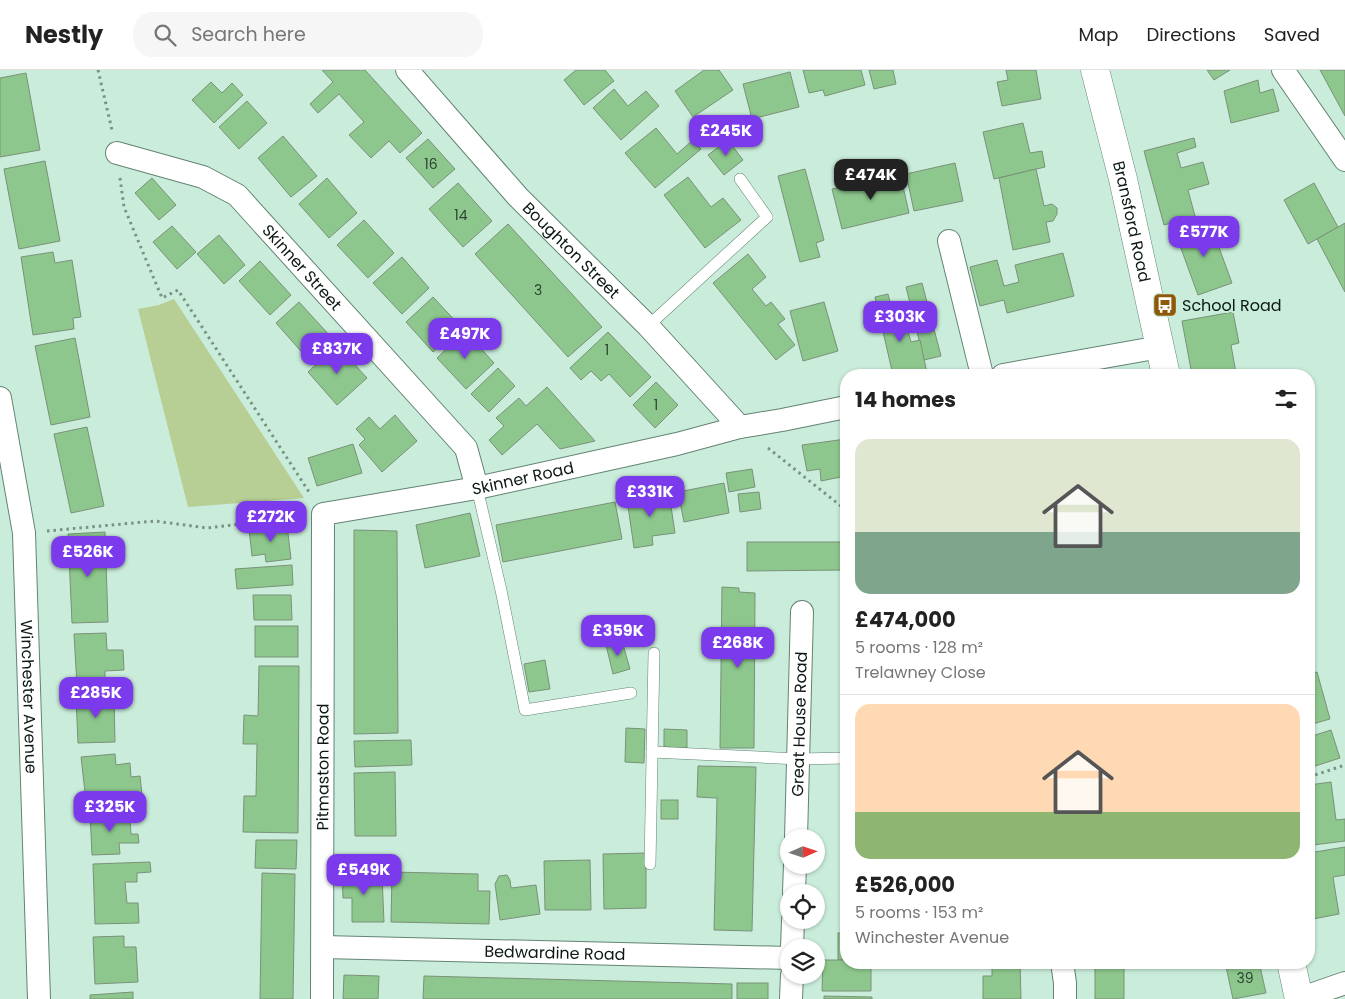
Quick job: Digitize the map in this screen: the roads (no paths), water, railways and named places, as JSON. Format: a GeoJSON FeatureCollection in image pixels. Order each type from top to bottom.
{"type":"FeatureCollection","features":[{"type":"Feature","properties":{"kind":"main road","name":"Bransford Road"},"geometry":{"type":"LineString","coordinates":[[1095,70],[1123,179],[1165,369]]}},
{"type":"Feature","properties":{"kind":"main road"},"geometry":{"type":"LineString","coordinates":[[1293,969],[1299,999]]}},
{"type":"Feature","properties":{"kind":"street","name":"Boughton Street"},"geometry":{"type":"LineString","coordinates":[[407,70],[518,197],[648,326],[740,427]]}},
{"type":"Feature","properties":{"kind":"street"},"geometry":{"type":"LineString","coordinates":[[1283,70],[1345,160]]}},
{"type":"Feature","properties":{"kind":"street","name":"Skinner Street"},"geometry":{"type":"LineString","coordinates":[[117,153],[203,178],[237,195],[466,448],[477,488]]}},
{"type":"Feature","properties":{"kind":"street"},"geometry":{"type":"LineString","coordinates":[[949,240],[981,369]]}},
{"type":"Feature","properties":{"kind":"street"},"geometry":{"type":"LineString","coordinates":[[1037,369],[1160,347]]}},
{"type":"Feature","properties":{"kind":"street","name":"Winchester Avenue"},"geometry":{"type":"LineString","coordinates":[[0,398],[24,533],[40,999]]}},
{"type":"Feature","properties":{"kind":"street"},"geometry":{"type":"LineString","coordinates":[[740,427],[840,408]]}},
{"type":"Feature","properties":{"kind":"street","name":"Skinner Road"},"geometry":{"type":"LineString","coordinates":[[323,525],[477,488],[677,444],[740,427]]}},
{"type":"Feature","properties":{"kind":"street","name":"Pitmaston Road"},"geometry":{"type":"LineString","coordinates":[[322,999],[323,525]]}},
{"type":"Feature","properties":{"kind":"street","name":"Great House Road"},"geometry":{"type":"LineString","coordinates":[[796,829],[802,612]]}},
{"type":"Feature","properties":{"kind":"street","name":"Bedwardine Road"},"geometry":{"type":"LineString","coordinates":[[323,947],[780,958]]}},
{"type":"Feature","properties":{"kind":"street"},"geometry":{"type":"LineString","coordinates":[[1063,969],[1065,999]]}},
{"type":"Feature","properties":{"kind":"street"},"geometry":{"type":"LineString","coordinates":[[1299,999],[1345,983]]}},
{"type":"Feature","properties":{"kind":"street"},"geometry":{"type":"LineString","coordinates":[[791,999],[792,984]]}},
{"type":"Feature","properties":{"kind":"lane"},"geometry":{"type":"LineString","coordinates":[[648,326],[767,217],[740,179]]}},
{"type":"Feature","properties":{"kind":"lane"},"geometry":{"type":"LineString","coordinates":[[477,488],[501,590],[525,710],[631,693]]}},
{"type":"Feature","properties":{"kind":"lane"},"geometry":{"type":"LineString","coordinates":[[650,864],[654,652]]}},
{"type":"Feature","properties":{"kind":"lane"},"geometry":{"type":"LineString","coordinates":[[652,752],[840,758]]}},
{"type":"Feature","properties":{"kind":"place","name":"School Road"},"geometry":{"type":"Point","coordinates":[1165,305]}}]}
